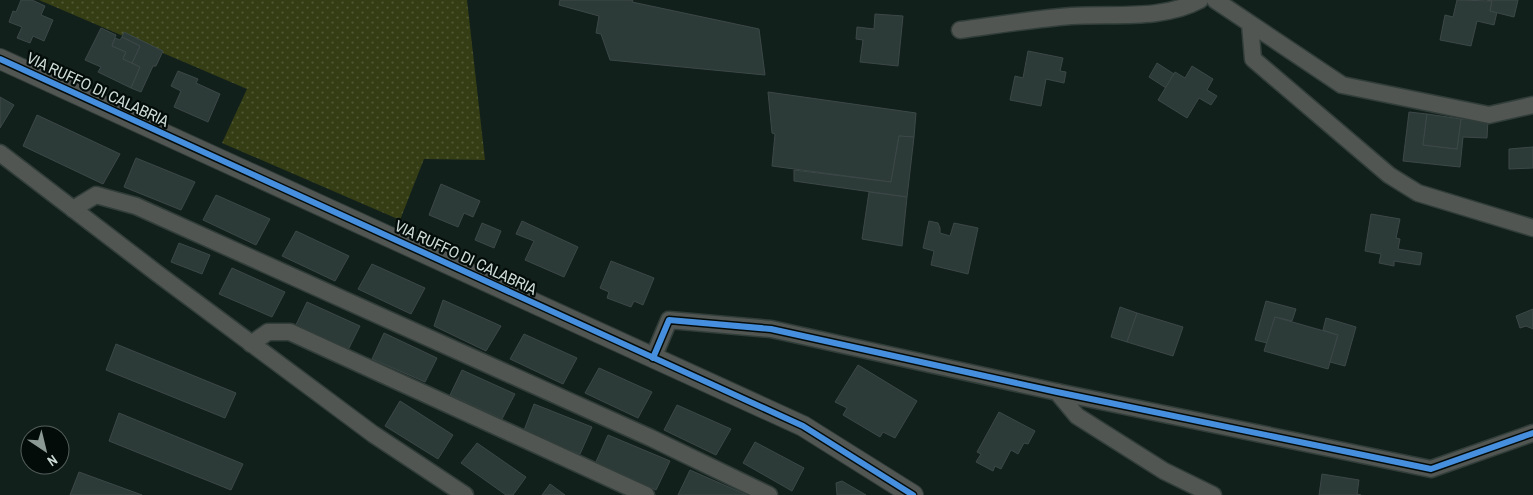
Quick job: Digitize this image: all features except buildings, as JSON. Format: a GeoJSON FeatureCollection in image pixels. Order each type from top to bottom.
{"type":"FeatureCollection","features":[{"type":"Feature","properties":{"kind":"street"},"geometry":{"type":"LineString","coordinates":[[960,30],[1071,16],[1166,12],[1188,6],[1200,0]]}},
{"type":"Feature","properties":{"kind":"street"},"geometry":{"type":"LineString","coordinates":[[1215,0],[1342,85],[1489,115],[1533,105]]}},
{"type":"Feature","properties":{"kind":"street"},"geometry":{"type":"LineString","coordinates":[[1250,24],[1253,59],[1389,176],[1418,193],[1533,228]]}},
{"type":"Feature","properties":{"kind":"street","name":"VIA RUFFO DI CALABRIA"},"geometry":{"type":"LineString","coordinates":[[0,59],[803,426],[913,495]]}},
{"type":"Feature","properties":{"kind":"street"},"geometry":{"type":"LineString","coordinates":[[0,153],[251,344],[373,434],[465,495]]}},
{"type":"Feature","properties":{"kind":"street"},"geometry":{"type":"LineString","coordinates":[[73,209],[96,195],[136,206],[651,438],[770,495]]}},
{"type":"Feature","properties":{"kind":"street"},"geometry":{"type":"LineString","coordinates":[[652,358],[669,320],[771,328],[1057,392],[1430,470],[1533,433]]}},
{"type":"Feature","properties":{"kind":"street"},"geometry":{"type":"LineString","coordinates":[[251,344],[268,332],[290,332],[646,495]]}},
{"type":"Feature","properties":{"kind":"street"},"geometry":{"type":"LineString","coordinates":[[1057,392],[1077,416],[1164,471],[1213,495]]}},
{"type":"Feature","properties":{"kind":"green space"},"geometry":{"type":"Polygon","coordinates":[[[39,0],[467,0],[485,160],[424,159],[400,220],[222,143],[247,89],[39,0]]]}},
{"type":"Feature","properties":{"kind":"cycle path"},"geometry":{"type":"LineString","coordinates":[[0,59],[803,426],[913,495]]}},
{"type":"Feature","properties":{"kind":"cycle path"},"geometry":{"type":"LineString","coordinates":[[653,358],[669,320],[771,329],[1057,392],[1431,469],[1533,433]]}}]}
